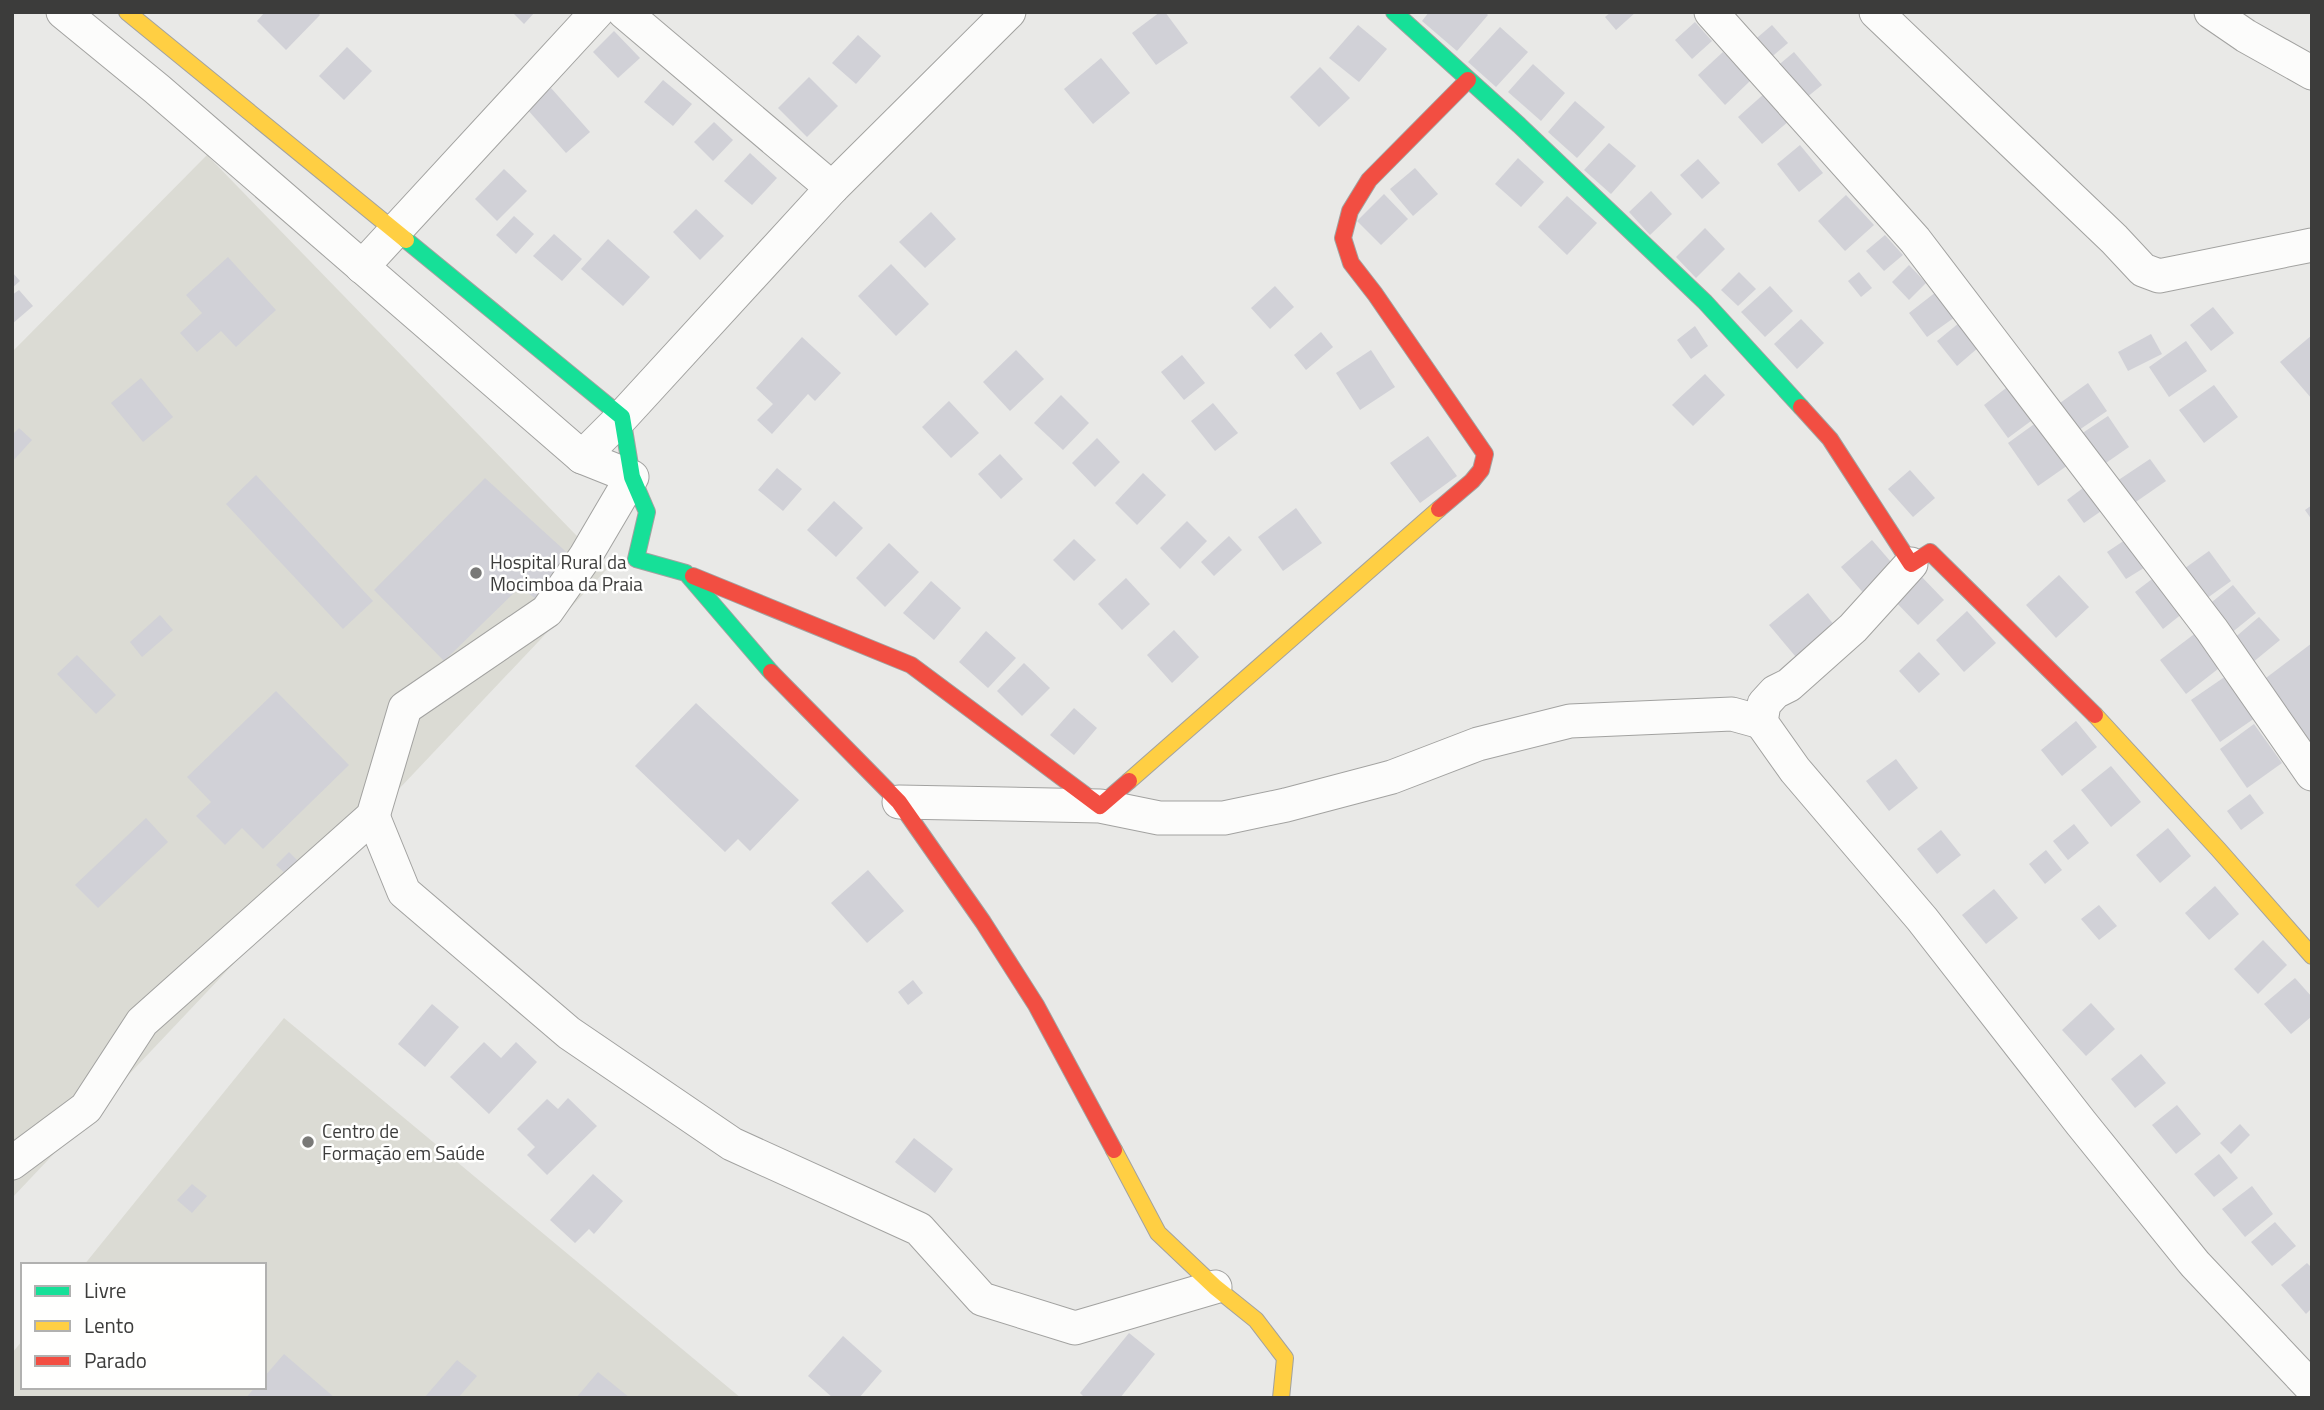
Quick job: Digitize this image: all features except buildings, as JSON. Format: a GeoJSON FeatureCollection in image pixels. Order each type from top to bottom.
{"type":"FeatureCollection","features":[{"type":"Feature","properties":{"kind":"street"},"geometry":{"type":"LineString","coordinates":[[63,12],[157,89],[582,457],[632,477]]}},
{"type":"Feature","properties":{"kind":"street"},"geometry":{"type":"LineString","coordinates":[[127,12],[622,417],[632,477],[647,512],[636,559],[685,573],[911,665],[1100,806]]}},
{"type":"Feature","properties":{"kind":"street"},"geometry":{"type":"LineString","coordinates":[[362,267],[597,12]]}},
{"type":"Feature","properties":{"kind":"street"},"geometry":{"type":"LineString","coordinates":[[624,12],[832,188]]}},
{"type":"Feature","properties":{"kind":"street"},"geometry":{"type":"LineString","coordinates":[[582,457],[832,188],[1009,12]]}},
{"type":"Feature","properties":{"kind":"street"},"geometry":{"type":"LineString","coordinates":[[1394,12],[1519,125],[1704,302],[1830,439],[1911,564]]}},
{"type":"Feature","properties":{"kind":"street"},"geometry":{"type":"LineString","coordinates":[[1711,12],[1915,240],[2212,630],[2312,774]]}},
{"type":"Feature","properties":{"kind":"street"},"geometry":{"type":"LineString","coordinates":[[1876,12],[2114,239],[2143,270],[2159,276],[2312,245]]}},
{"type":"Feature","properties":{"kind":"street"},"geometry":{"type":"LineString","coordinates":[[2211,12],[2246,36],[2312,73]]}},
{"type":"Feature","properties":{"kind":"street"},"geometry":{"type":"LineString","coordinates":[[1100,806],[1472,481],[1481,470],[1485,454],[1375,293],[1351,263],[1343,239],[1350,211],[1369,180],[1468,79]]}},
{"type":"Feature","properties":{"kind":"street"},"geometry":{"type":"LineString","coordinates":[[12,1163],[86,1108],[142,1021],[373,816],[405,708],[547,611],[585,557],[632,477]]}},
{"type":"Feature","properties":{"kind":"street"},"geometry":{"type":"LineString","coordinates":[[1761,722],[1763,704],[1775,692],[1789,685],[1853,628],[1911,564],[1930,552],[2073,691],[2308,943]]}},
{"type":"Feature","properties":{"kind":"street"},"geometry":{"type":"LineString","coordinates":[[685,573],[775,677],[899,802],[984,922],[1036,1004],[1158,1233],[1215,1287],[1256,1320],[1285,1358],[1281,1398]]}},
{"type":"Feature","properties":{"kind":"street"},"geometry":{"type":"LineString","coordinates":[[899,802],[1100,806],[1158,818],[1224,818],[1392,777],[1478,744],[1570,721],[1732,714],[1761,722],[1795,770],[1923,919],[2081,1123],[2195,1264],[2312,1388]]}},
{"type":"Feature","properties":{"kind":"street"},"geometry":{"type":"LineString","coordinates":[[373,816],[404,892],[569,1033],[732,1144],[919,1229],[982,1299],[1075,1328],[1215,1287]]}},
{"type":"Feature","properties":{"kind":"shaded area"},"geometry":{"type":"Polygon","coordinates":[[[207,155],[608,568],[12,1198],[12,352],[207,155]]]}},
{"type":"Feature","properties":{"kind":"shaded area","name":"Centro de Formação em Saúde"},"geometry":{"type":"Polygon","coordinates":[[[284,1018],[741,1398],[12,1398],[12,1353],[21,1342],[21,1389],[266,1389],[266,1263],[86,1263],[284,1018]]]}},
{"type":"Feature","properties":{"kind":"traffic: fast"},"geometry":{"type":"LineString","coordinates":[[1394,12],[1519,125],[1705,302],[1801,407]]}},
{"type":"Feature","properties":{"kind":"traffic: fast"},"geometry":{"type":"LineString","coordinates":[[406,240],[622,417],[632,477],[647,512],[636,559],[686,573],[771,672]]}},
{"type":"Feature","properties":{"kind":"traffic: slow"},"geometry":{"type":"LineString","coordinates":[[127,12],[406,240]]}},
{"type":"Feature","properties":{"kind":"traffic: slow"},"geometry":{"type":"LineString","coordinates":[[1129,781],[1439,509]]}},
{"type":"Feature","properties":{"kind":"traffic: slow"},"geometry":{"type":"LineString","coordinates":[[2095,715],[2312,956]]}},
{"type":"Feature","properties":{"kind":"traffic: slow"},"geometry":{"type":"LineString","coordinates":[[1114,1150],[1158,1233],[1215,1287],[1256,1320],[1285,1358],[1281,1398]]}},
{"type":"Feature","properties":{"kind":"traffic: jam"},"geometry":{"type":"LineString","coordinates":[[1439,509],[1472,481],[1481,470],[1485,454],[1351,263],[1343,238],[1350,211],[1369,180],[1468,80]]}},
{"type":"Feature","properties":{"kind":"traffic: jam"},"geometry":{"type":"LineString","coordinates":[[1801,407],[1830,439],[1911,564],[1930,552],[2095,715]]}},
{"type":"Feature","properties":{"kind":"traffic: jam"},"geometry":{"type":"LineString","coordinates":[[693,576],[911,665],[1100,806],[1129,781]]}},
{"type":"Feature","properties":{"kind":"traffic: jam"},"geometry":{"type":"LineString","coordinates":[[771,672],[899,802],[983,922],[1036,1005],[1114,1150]]}},
{"type":"Feature","properties":{"kind":"place","name":"Hospital Rural da Mocimboa da Praia"},"geometry":{"type":"Point","coordinates":[476,573]}},
{"type":"Feature","properties":{"kind":"place","name":"Centro de Formação em Saúde"},"geometry":{"type":"Point","coordinates":[308,1142]}}]}
